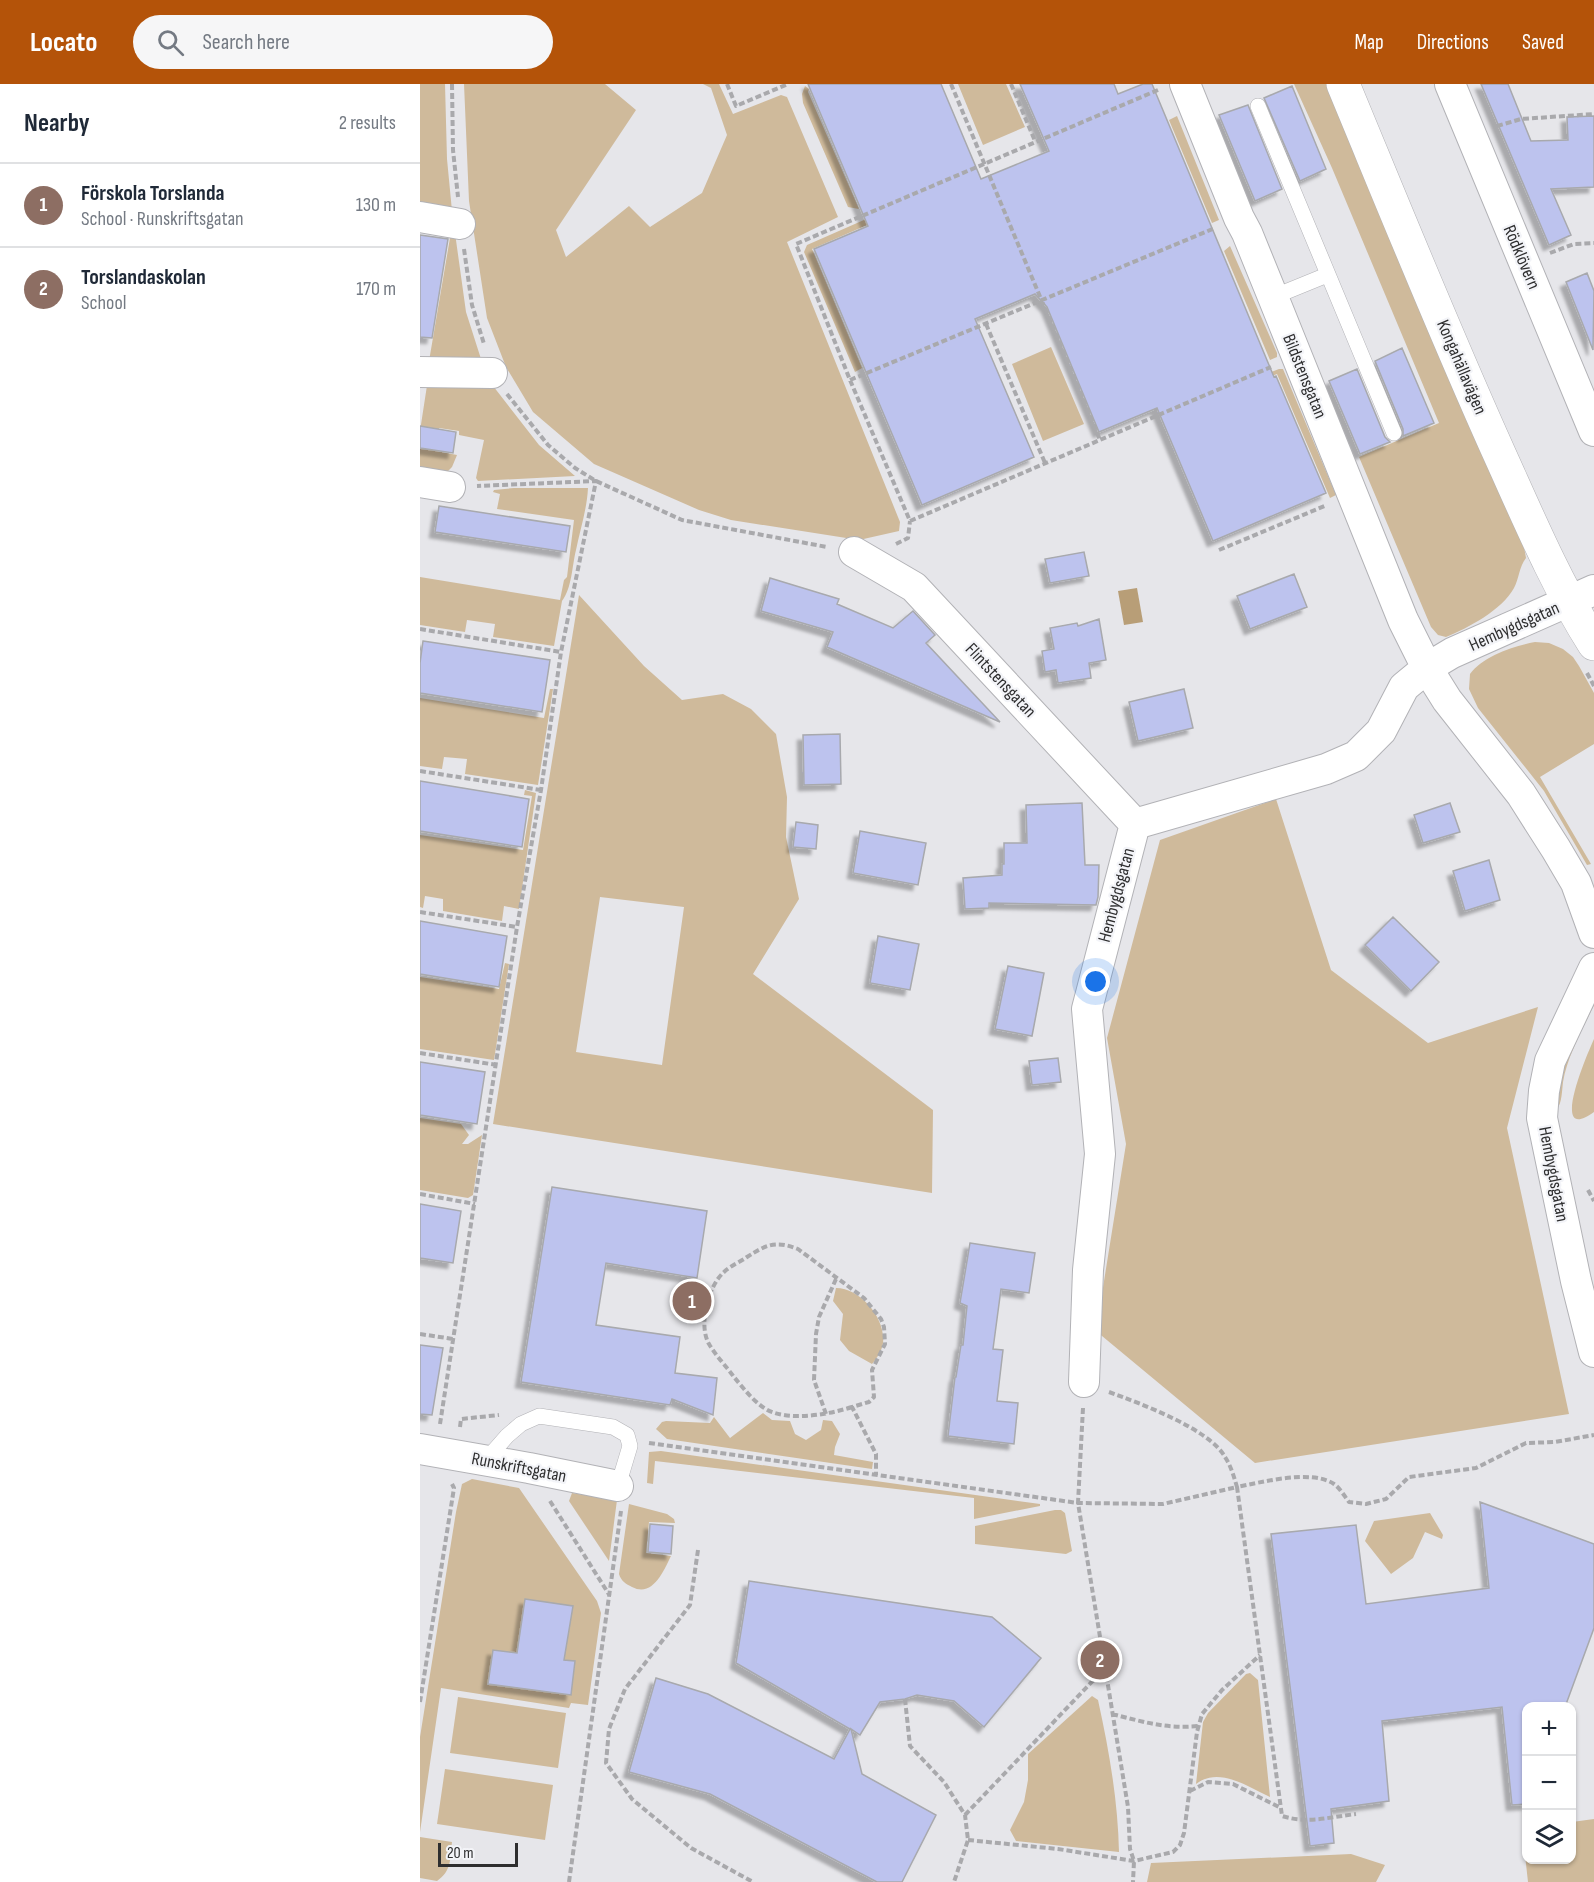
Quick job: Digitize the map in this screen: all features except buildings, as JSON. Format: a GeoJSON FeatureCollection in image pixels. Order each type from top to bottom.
{"type":"FeatureCollection","features":[{"type":"Feature","properties":{"kind":"street","name":"Kongahällavägen"},"geometry":{"type":"LineString","coordinates":[[1343,84],[1489,431],[1531,524],[1582,596],[1588,655]]}},
{"type":"Feature","properties":{"kind":"street","name":"Rödklövern"},"geometry":{"type":"LineString","coordinates":[[1450,84],[1594,431]]}},
{"type":"Feature","properties":{"kind":"street","name":"Bildstensgatan"},"geometry":{"type":"LineString","coordinates":[[1173,86],[1247,232],[1403,620],[1426,668]]}},
{"type":"Feature","properties":{"kind":"street"},"geometry":{"type":"LineString","coordinates":[[420,218],[460,224]]}},
{"type":"Feature","properties":{"kind":"street"},"geometry":{"type":"LineString","coordinates":[[420,372],[492,373]]}},
{"type":"Feature","properties":{"kind":"street"},"geometry":{"type":"LineString","coordinates":[[420,482],[450,487]]}},
{"type":"Feature","properties":{"kind":"street","name":"Flintstensgatan"},"geometry":{"type":"LineString","coordinates":[[854,552],[914,587],[1135,824]]}},
{"type":"Feature","properties":{"kind":"street","name":"Hembygdsgatan"},"geometry":{"type":"LineString","coordinates":[[1084,1382],[1088,1270],[1100,1154],[1087,1009],[1135,824],[1326,770],[1356,756],[1381,732],[1404,687],[1426,668],[1452,653],[1582,596]]}},
{"type":"Feature","properties":{"kind":"street"},"geometry":{"type":"LineString","coordinates":[[1426,668],[1447,700],[1521,794],[1581,880],[1594,933]]}},
{"type":"Feature","properties":{"kind":"street","name":"Hembygdsgatan"},"geometry":{"type":"LineString","coordinates":[[1594,968],[1550,1061],[1542,1118],[1576,1281],[1594,1352]]}},
{"type":"Feature","properties":{"kind":"street","name":"Runskriftsgatan"},"geometry":{"type":"LineString","coordinates":[[428,1451],[529,1468],[620,1498]]}},
{"type":"Feature","properties":{"kind":"lane"},"geometry":{"type":"LineString","coordinates":[[1258,106],[1394,433]]}},
{"type":"Feature","properties":{"kind":"lane"},"geometry":{"type":"LineString","coordinates":[[1273,297],[1327,275]]}},
{"type":"Feature","properties":{"kind":"lane"},"geometry":{"type":"LineString","coordinates":[[486,1460],[521,1424],[539,1416],[613,1427],[627,1435],[630,1446],[620,1498]]}},
{"type":"Feature","properties":{"kind":"path"},"geometry":{"type":"LineString","coordinates":[[452,84],[453,150],[460,224],[472,305],[492,373],[527,421],[548,445],[575,468],[596,481],[682,520],[854,552]]}},
{"type":"Feature","properties":{"kind":"path"},"geometry":{"type":"LineString","coordinates":[[727,84],[736,106],[788,84]]}},
{"type":"Feature","properties":{"kind":"path"},"geometry":{"type":"LineString","coordinates":[[951,84],[1100,440]]}},
{"type":"Feature","properties":{"kind":"path"},"geometry":{"type":"LineString","coordinates":[[1011,84],[1035,141]]}},
{"type":"Feature","properties":{"kind":"path"},"geometry":{"type":"LineString","coordinates":[[1173,86],[1035,141],[796,244],[850,380],[910,521],[1297,356]]}},
{"type":"Feature","properties":{"kind":"path"},"geometry":{"type":"LineString","coordinates":[[1471,134],[1521,119],[1594,114]]}},
{"type":"Feature","properties":{"kind":"path"},"geometry":{"type":"LineString","coordinates":[[850,380],[1239,218]]}},
{"type":"Feature","properties":{"kind":"path"},"geometry":{"type":"LineString","coordinates":[[1524,263],[1574,244],[1594,243]]}},
{"type":"Feature","properties":{"kind":"path"},"geometry":{"type":"LineString","coordinates":[[986,324],[1045,464]]}},
{"type":"Feature","properties":{"kind":"path"},"geometry":{"type":"LineString","coordinates":[[450,487],[596,481]]}},
{"type":"Feature","properties":{"kind":"path"},"geometry":{"type":"LineString","coordinates":[[420,1702],[454,1488],[428,1451],[453,1338],[561,652],[596,481]]}},
{"type":"Feature","properties":{"kind":"path"},"geometry":{"type":"LineString","coordinates":[[1220,550],[1352,494]]}},
{"type":"Feature","properties":{"kind":"path"},"geometry":{"type":"LineString","coordinates":[[420,629],[561,652]]}},
{"type":"Feature","properties":{"kind":"path"},"geometry":{"type":"LineString","coordinates":[[1588,655],[1594,686]]}},
{"type":"Feature","properties":{"kind":"path"},"geometry":{"type":"LineString","coordinates":[[420,771],[541,790]]}},
{"type":"Feature","properties":{"kind":"path"},"geometry":{"type":"LineString","coordinates":[[420,912],[517,927]]}},
{"type":"Feature","properties":{"kind":"path"},"geometry":{"type":"LineString","coordinates":[[420,1053],[497,1065]]}},
{"type":"Feature","properties":{"kind":"path"},"geometry":{"type":"LineString","coordinates":[[1587,1188],[1594,1201]]}},
{"type":"Feature","properties":{"kind":"path"},"geometry":{"type":"LineString","coordinates":[[420,1194],[475,1204]]}},
{"type":"Feature","properties":{"kind":"path"},"geometry":{"type":"LineString","coordinates":[[778,1244],[798,1249],[864,1298],[881,1319],[885,1344],[871,1376],[875,1391],[874,1397],[869,1402],[852,1407],[833,1414],[788,1416],[772,1413],[740,1384],[708,1342],[704,1323],[707,1297],[723,1273],[766,1245],[778,1244]]}},
{"type":"Feature","properties":{"kind":"path"},"geometry":{"type":"LineString","coordinates":[[826,1414],[814,1380],[816,1334],[819,1317],[836,1279]]}},
{"type":"Feature","properties":{"kind":"path"},"geometry":{"type":"LineString","coordinates":[[420,1334],[453,1338]]}},
{"type":"Feature","properties":{"kind":"path"},"geometry":{"type":"LineString","coordinates":[[1133,1882],[1134,1861],[1130,1849],[1128,1807],[1078,1503],[1084,1382],[1141,1404],[1206,1437],[1225,1455],[1238,1487],[1282,1816],[1310,1821],[1356,1814]]}},
{"type":"Feature","properties":{"kind":"path"},"geometry":{"type":"LineString","coordinates":[[852,1407],[876,1454],[876,1475]]}},
{"type":"Feature","properties":{"kind":"path"},"geometry":{"type":"LineString","coordinates":[[459,1430],[461,1419],[502,1414]]}},
{"type":"Feature","properties":{"kind":"path"},"geometry":{"type":"LineString","coordinates":[[648,1436],[647,1442],[1078,1503],[1163,1504],[1268,1481],[1308,1477],[1335,1484],[1349,1502],[1366,1504],[1386,1499],[1409,1477],[1476,1468],[1526,1443],[1555,1442],[1594,1435]]}},
{"type":"Feature","properties":{"kind":"path"},"geometry":{"type":"LineString","coordinates":[[529,1468],[610,1597]]}},
{"type":"Feature","properties":{"kind":"path"},"geometry":{"type":"LineString","coordinates":[[569,1882],[610,1597],[620,1498]]}},
{"type":"Feature","properties":{"kind":"path"},"geometry":{"type":"LineString","coordinates":[[698,1550],[690,1605],[625,1689],[609,1728],[606,1763],[632,1799],[691,1848],[753,1882]]}},
{"type":"Feature","properties":{"kind":"path"},"geometry":{"type":"LineString","coordinates":[[420,1652],[428,1653]]}},
{"type":"Feature","properties":{"kind":"path"},"geometry":{"type":"LineString","coordinates":[[968,1840],[1058,1849],[1134,1861],[1173,1852],[1180,1845],[1184,1833],[1202,1714],[1222,1690],[1261,1654]]}},
{"type":"Feature","properties":{"kind":"path"},"geometry":{"type":"LineString","coordinates":[[965,1815],[1106,1668]]}},
{"type":"Feature","properties":{"kind":"path"},"geometry":{"type":"LineString","coordinates":[[905,1699],[910,1746],[944,1782],[965,1815],[968,1840],[954,1882]]}},
{"type":"Feature","properties":{"kind":"path"},"geometry":{"type":"LineString","coordinates":[[1112,1714],[1157,1726],[1182,1728],[1199,1726]]}},
{"type":"Feature","properties":{"kind":"path"},"geometry":{"type":"LineString","coordinates":[[1189,1792],[1208,1782],[1233,1784],[1280,1808]]}},
{"type":"Feature","properties":{"kind":"shaded area"},"geometry":{"type":"Polygon","coordinates":[[[420,84],[445,84],[447,159],[452,211],[420,214],[420,84]]]}},
{"type":"Feature","properties":{"kind":"shaded area"},"geometry":{"type":"Polygon","coordinates":[[[464,84],[605,84],[636,110],[556,230],[566,257],[629,206],[650,227],[702,193],[727,135],[711,88],[703,84],[719,84],[733,114],[781,95],[787,97],[838,217],[787,242],[900,522],[899,531],[859,540],[731,520],[699,510],[594,464],[533,412],[506,367],[487,318],[469,201],[464,84]]]}},
{"type":"Feature","properties":{"kind":"shaded area"},"geometry":{"type":"Polygon","coordinates":[[[958,84],[1006,84],[1025,127],[983,145],[958,84]]]}},
{"type":"Feature","properties":{"kind":"shaded area"},"geometry":{"type":"Polygon","coordinates":[[[1294,84],[1330,84],[1524,547],[1526,558],[1509,596],[1484,617],[1446,637],[1438,635],[1431,627],[1359,457],[1439,423],[1332,168],[1294,84]]]}},
{"type":"Feature","properties":{"kind":"shaded area"},"geometry":{"type":"Polygon","coordinates":[[[805,86],[809,89],[808,92],[859,209],[848,207],[803,103],[802,94],[805,86]]]}},
{"type":"Feature","properties":{"kind":"shaded area"},"geometry":{"type":"Polygon","coordinates":[[[1177,116],[1219,220],[1212,223],[1169,120],[1177,116]]]}},
{"type":"Feature","properties":{"kind":"shaded area"},"geometry":{"type":"Polygon","coordinates":[[[873,216],[874,222],[812,249],[862,368],[855,372],[804,252],[807,245],[873,216]]]}},
{"type":"Feature","properties":{"kind":"shaded area"},"geometry":{"type":"Polygon","coordinates":[[[451,232],[455,233],[466,312],[481,359],[428,367],[451,232]]]}},
{"type":"Feature","properties":{"kind":"shaded area"},"geometry":{"type":"Polygon","coordinates":[[[1230,246],[1277,353],[1277,357],[1270,360],[1224,251],[1230,246]]]}},
{"type":"Feature","properties":{"kind":"shaded area"},"geometry":{"type":"Polygon","coordinates":[[[1051,347],[1084,424],[1043,441],[1012,364],[1051,347]]]}},
{"type":"Feature","properties":{"kind":"shaded area"},"geometry":{"type":"Polygon","coordinates":[[[1283,369],[1336,495],[1330,498],[1277,374],[1245,387],[1246,382],[1283,369]]]}},
{"type":"Feature","properties":{"kind":"shaded area"},"geometry":{"type":"Polygon","coordinates":[[[428,379],[490,382],[539,445],[575,476],[478,481],[476,478],[484,440],[459,435],[459,431],[439,428],[436,451],[457,455],[452,467],[447,472],[420,469],[420,431],[428,379]]]}},
{"type":"Feature","properties":{"kind":"shaded area"},"geometry":{"type":"Polygon","coordinates":[[[588,488],[585,512],[568,590],[562,601],[554,646],[493,637],[495,624],[467,620],[465,632],[420,625],[420,577],[560,600],[564,580],[567,577],[574,520],[497,509],[500,494],[493,492],[494,490],[588,488]]]}},
{"type":"Feature","properties":{"kind":"shaded area"},"geometry":{"type":"Polygon","coordinates":[[[1137,588],[1143,622],[1124,625],[1118,591],[1137,588]]]}},
{"type":"Feature","properties":{"kind":"shaded area"},"geometry":{"type":"Polygon","coordinates":[[[579,595],[644,666],[682,700],[723,694],[751,709],[776,734],[787,797],[786,837],[799,899],[753,974],[933,1110],[932,1193],[493,1124],[579,595]],[[600,897],[576,1052],[662,1065],[684,907],[600,897]]]}},
{"type":"Feature","properties":{"kind":"shaded area"},"geometry":{"type":"Polygon","coordinates":[[[1535,642],[1549,643],[1563,649],[1573,657],[1594,693],[1594,744],[1540,777],[1591,864],[1587,865],[1544,791],[1478,708],[1469,689],[1470,674],[1483,662],[1509,649],[1535,642]]]}},
{"type":"Feature","properties":{"kind":"shaded area"},"geometry":{"type":"Polygon","coordinates":[[[550,689],[553,689],[538,785],[465,774],[467,759],[444,757],[442,769],[420,766],[420,698],[544,718],[550,689]]]}},
{"type":"Feature","properties":{"kind":"shaded area"},"geometry":{"type":"Polygon","coordinates":[[[525,790],[536,793],[519,909],[504,906],[502,921],[443,911],[443,899],[425,896],[423,908],[420,907],[420,835],[523,850],[532,796],[524,795],[525,790]]]}},
{"type":"Feature","properties":{"kind":"shaded area"},"geometry":{"type":"Polygon","coordinates":[[[1276,799],[1331,970],[1428,1043],[1538,1007],[1507,1128],[1569,1414],[1255,1463],[1096,1331],[1126,1144],[1107,1038],[1160,840],[1276,799]]]}},
{"type":"Feature","properties":{"kind":"shaded area"},"geometry":{"type":"Polygon","coordinates":[[[505,963],[509,964],[494,1060],[420,1049],[420,977],[499,989],[505,963]]]}},
{"type":"Feature","properties":{"kind":"shaded area"},"geometry":{"type":"Polygon","coordinates":[[[1594,1000],[1594,1005],[1568,1063],[1557,1109],[1556,1077],[1594,1000]]]}},
{"type":"Feature","properties":{"kind":"shaded area"},"geometry":{"type":"Polygon","coordinates":[[[1594,1039],[1594,1112],[1580,1119],[1573,1116],[1574,1092],[1594,1039]]]}},
{"type":"Feature","properties":{"kind":"shaded area"},"geometry":{"type":"Polygon","coordinates":[[[420,1118],[461,1124],[469,1135],[462,1144],[468,1144],[482,1135],[473,1195],[468,1198],[420,1190],[420,1118]]]}},
{"type":"Feature","properties":{"kind":"shaded area"},"geometry":{"type":"Polygon","coordinates":[[[836,1288],[845,1289],[863,1299],[876,1315],[883,1334],[883,1343],[872,1364],[849,1351],[840,1340],[843,1314],[833,1301],[836,1288]]]}},
{"type":"Feature","properties":{"kind":"shaded area"},"geometry":{"type":"Polygon","coordinates":[[[763,1413],[772,1420],[790,1421],[795,1434],[806,1440],[821,1430],[823,1420],[832,1421],[840,1434],[834,1455],[873,1462],[872,1469],[667,1439],[656,1429],[666,1421],[710,1423],[714,1417],[730,1438],[763,1413]]]}},
{"type":"Feature","properties":{"kind":"shaded area"},"geometry":{"type":"Polygon","coordinates":[[[661,1451],[1040,1504],[1040,1506],[974,1519],[974,1498],[655,1461],[653,1484],[647,1483],[649,1452],[661,1451]]]}},
{"type":"Feature","properties":{"kind":"shaded area"},"geometry":{"type":"Polygon","coordinates":[[[472,1479],[519,1488],[597,1601],[601,1613],[588,1705],[571,1703],[569,1708],[441,1688],[420,1832],[420,1737],[456,1512],[462,1484],[472,1479]]]}},
{"type":"Feature","properties":{"kind":"shaded area"},"geometry":{"type":"Polygon","coordinates":[[[572,1493],[617,1500],[609,1561],[569,1501],[572,1493]]]}},
{"type":"Feature","properties":{"kind":"shaded area"},"geometry":{"type":"Polygon","coordinates":[[[629,1504],[667,1514],[674,1519],[675,1523],[649,1522],[646,1553],[671,1556],[657,1581],[646,1589],[630,1586],[622,1580],[619,1574],[629,1504]]]}},
{"type":"Feature","properties":{"kind":"shaded area"},"geometry":{"type":"Polygon","coordinates":[[[1055,1510],[1065,1513],[1072,1551],[1066,1554],[975,1544],[975,1526],[1055,1510]]]}},
{"type":"Feature","properties":{"kind":"shaded area"},"geometry":{"type":"Polygon","coordinates":[[[1430,1513],[1443,1535],[1442,1539],[1425,1532],[1413,1558],[1391,1574],[1365,1541],[1374,1521],[1430,1513]]]}},
{"type":"Feature","properties":{"kind":"shaded area"},"geometry":{"type":"Polygon","coordinates":[[[1250,1673],[1258,1680],[1270,1797],[1224,1778],[1214,1777],[1196,1784],[1203,1722],[1208,1713],[1246,1674],[1250,1673]]]}},
{"type":"Feature","properties":{"kind":"shaded area"},"geometry":{"type":"Polygon","coordinates":[[[1092,1696],[1098,1700],[1109,1757],[1117,1814],[1119,1852],[1016,1841],[1010,1830],[1024,1802],[1028,1780],[1028,1754],[1092,1696]]]}},
{"type":"Feature","properties":{"kind":"shaded area"},"geometry":{"type":"Polygon","coordinates":[[[458,1697],[566,1713],[558,1768],[450,1753],[458,1697]]]}},
{"type":"Feature","properties":{"kind":"shaded area"},"geometry":{"type":"Polygon","coordinates":[[[445,1769],[553,1785],[545,1840],[437,1824],[445,1769]]]}},
{"type":"Feature","properties":{"kind":"shaded area"},"geometry":{"type":"Polygon","coordinates":[[[1594,1819],[1594,1882],[1528,1882],[1526,1864],[1576,1864],[1576,1821],[1594,1819]]]}},
{"type":"Feature","properties":{"kind":"shaded area"},"geometry":{"type":"Polygon","coordinates":[[[420,1837],[452,1842],[448,1868],[437,1881],[420,1878],[420,1837]]]}},
{"type":"Feature","properties":{"kind":"shaded area"},"geometry":{"type":"Polygon","coordinates":[[[1351,1854],[1385,1865],[1376,1882],[1147,1882],[1151,1863],[1351,1854]]]}},
{"type":"Feature","properties":{"kind":"place","name":"Förskola Torslanda"},"geometry":{"type":"Point","coordinates":[692,1301]}},
{"type":"Feature","properties":{"kind":"place","name":"Torslandaskolan"},"geometry":{"type":"Point","coordinates":[1100,1660]}}]}
